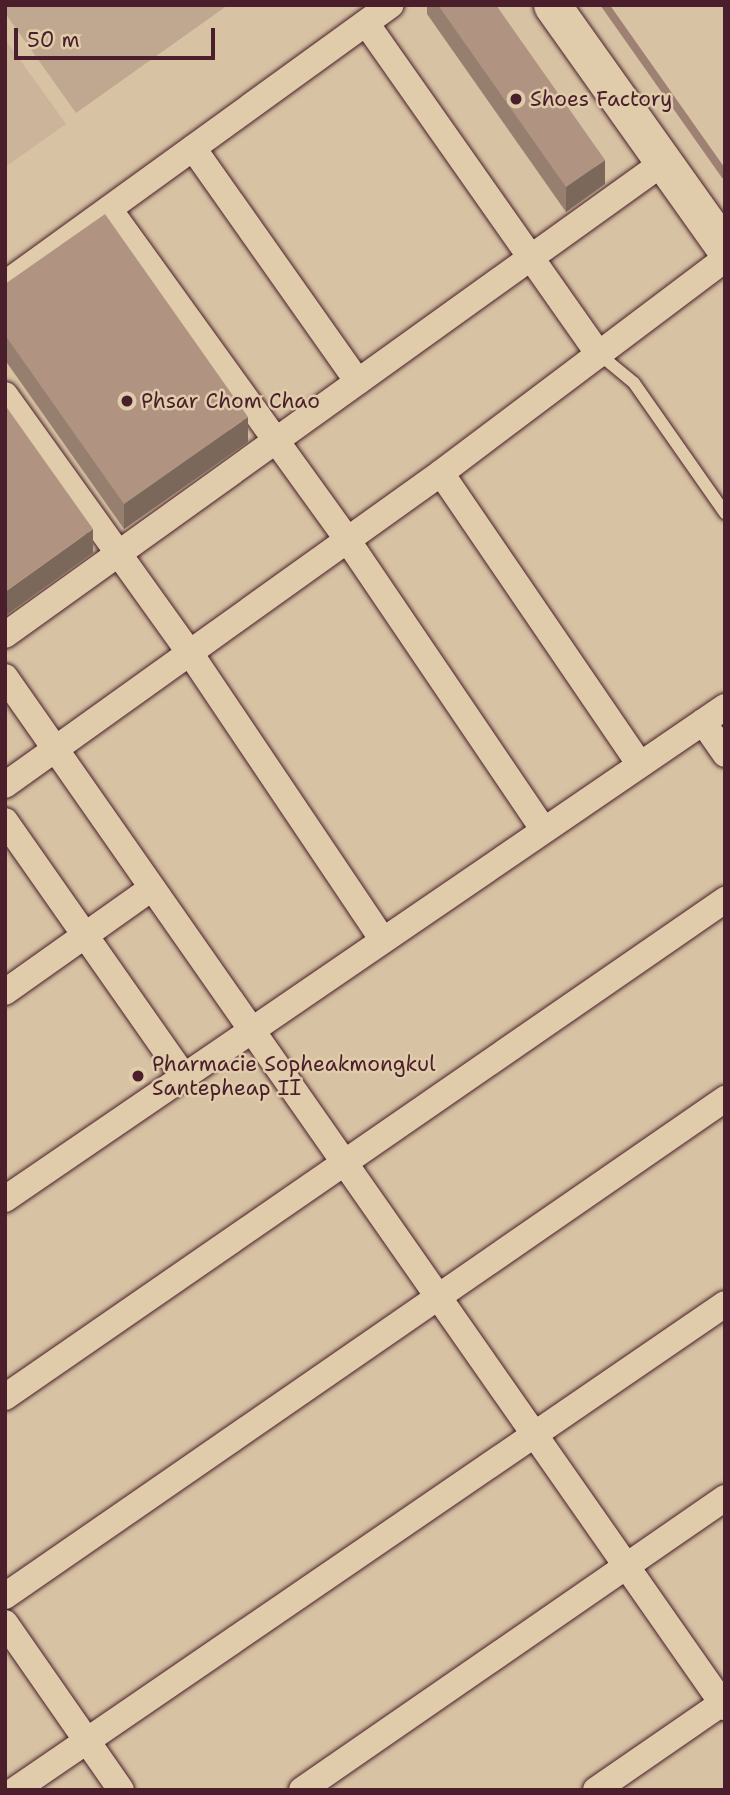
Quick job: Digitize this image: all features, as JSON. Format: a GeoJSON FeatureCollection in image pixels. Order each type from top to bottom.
{"type":"FeatureCollection","features":[{"type":"Feature","properties":{"kind":"main road"},"geometry":{"type":"LineString","coordinates":[[552,5],[725,248]]}},
{"type":"Feature","properties":{"kind":"street"},"geometry":{"type":"LineString","coordinates":[[5,284],[391,5]]}},
{"type":"Feature","properties":{"kind":"street"},"geometry":{"type":"LineString","coordinates":[[366,23],[599,354]]}},
{"type":"Feature","properties":{"kind":"street"},"geometry":{"type":"LineString","coordinates":[[193,148],[358,382]]}},
{"type":"Feature","properties":{"kind":"street"},"geometry":{"type":"LineString","coordinates":[[5,635],[664,162]]}},
{"type":"Feature","properties":{"kind":"street"},"geometry":{"type":"LineString","coordinates":[[109,209],[346,538],[542,828]]}},
{"type":"Feature","properties":{"kind":"street"},"geometry":{"type":"LineString","coordinates":[[5,785],[346,538],[441,473],[725,259]]}},
{"type":"Feature","properties":{"kind":"street"},"geometry":{"type":"LineString","coordinates":[[5,395],[190,653],[383,940]]}},
{"type":"Feature","properties":{"kind":"street"},"geometry":{"type":"LineString","coordinates":[[441,473],[640,765]]}},
{"type":"Feature","properties":{"kind":"street"},"geometry":{"type":"LineString","coordinates":[[5,677],[724,1704],[596,1790]]}},
{"type":"Feature","properties":{"kind":"street"},"geometry":{"type":"LineString","coordinates":[[5,1199],[542,828],[725,707]]}},
{"type":"Feature","properties":{"kind":"street"},"geometry":{"type":"LineString","coordinates":[[703,722],[725,754]]}},
{"type":"Feature","properties":{"kind":"street"},"geometry":{"type":"LineString","coordinates":[[5,821],[184,1077]]}},
{"type":"Feature","properties":{"kind":"street"},"geometry":{"type":"LineString","coordinates":[[5,992],[152,888]]}},
{"type":"Feature","properties":{"kind":"street"},"geometry":{"type":"LineString","coordinates":[[5,1397],[725,900]]}},
{"type":"Feature","properties":{"kind":"street"},"geometry":{"type":"LineString","coordinates":[[5,1596],[440,1299],[725,1099]]}},
{"type":"Feature","properties":{"kind":"street"},"geometry":{"type":"LineString","coordinates":[[15,1790],[533,1432],[725,1304]]}},
{"type":"Feature","properties":{"kind":"street"},"geometry":{"type":"LineString","coordinates":[[302,1790],[725,1498]]}},
{"type":"Feature","properties":{"kind":"street"},"geometry":{"type":"LineString","coordinates":[[5,1623],[121,1790]]}},
{"type":"Feature","properties":{"kind":"lane"},"geometry":{"type":"LineString","coordinates":[[599,354],[634,383],[725,513]]}},
{"type":"Feature","properties":{"kind":"shaded area"},"geometry":{"type":"Polygon","coordinates":[[[5,5],[228,5],[76,113],[5,13],[5,5]]]}},
{"type":"Feature","properties":{"kind":"shaded area"},"geometry":{"type":"Polygon","coordinates":[[[5,39],[66,124],[5,167],[5,39]]]}},
{"type":"Feature","properties":{"kind":"building","name":"Shoes Factory"},"geometry":{"type":"Polygon","coordinates":[[[438,5],[496,5],[605,160],[566,187],[438,5]]]}},
{"type":"Feature","properties":{"kind":"building","name":"Phsar Chom Chao"},"geometry":{"type":"Polygon","coordinates":[[[105,214],[248,417],[124,504],[5,335],[5,284],[105,214]]]}},
{"type":"Feature","properties":{"kind":"building"},"geometry":{"type":"Polygon","coordinates":[[[5,405],[93,529],[5,592],[5,405]]]}},
{"type":"Feature","properties":{"kind":"waterway"},"geometry":{"type":"LineString","coordinates":[[605,5],[725,175]]}},
{"type":"Feature","properties":{"kind":"place","name":"Shoes Factory"},"geometry":{"type":"Point","coordinates":[516,99]}},
{"type":"Feature","properties":{"kind":"place","name":"Phsar Chom Chao"},"geometry":{"type":"Point","coordinates":[127,401]}},
{"type":"Feature","properties":{"kind":"place","name":"Pharmacie Sopheakmongkul Santepheap II"},"geometry":{"type":"Point","coordinates":[138,1076]}}]}
